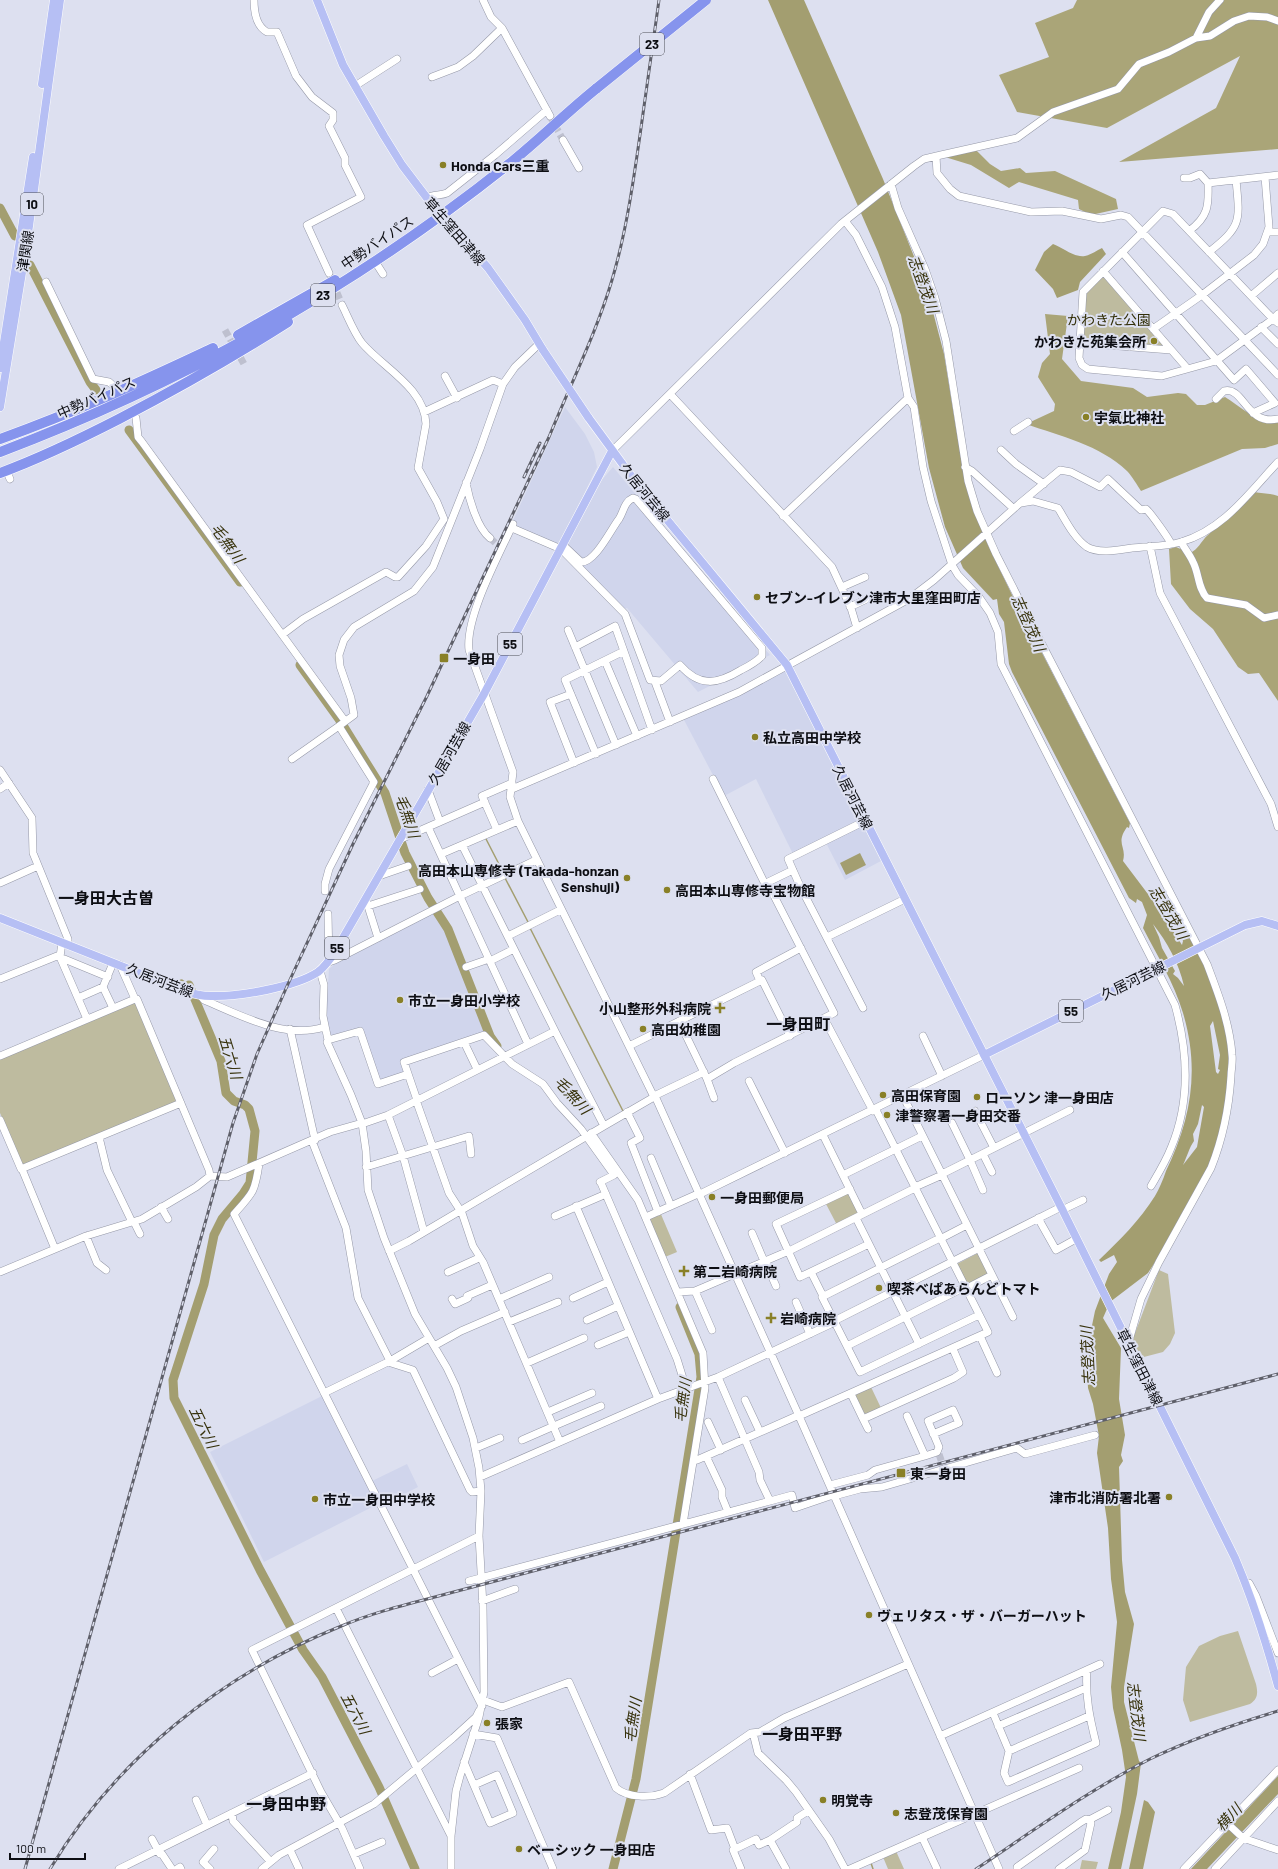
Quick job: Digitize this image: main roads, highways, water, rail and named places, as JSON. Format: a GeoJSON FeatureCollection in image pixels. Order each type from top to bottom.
{"type":"FeatureCollection","features":[{"type":"Feature","properties":{"kind":"highway","name":"中勢バイパス"},"geometry":{"type":"LineString","coordinates":[[0,452],[51,433],[165,381],[325,294],[401,244],[510,163],[597,88],[706,0]]}},
{"type":"Feature","properties":{"kind":"highway"},"geometry":{"type":"LineString","coordinates":[[5,474],[91,433],[200,376],[346,285],[401,244]]}},
{"type":"Feature","properties":{"kind":"highway"},"geometry":{"type":"LineString","coordinates":[[0,439],[52,420],[135,385],[224,342],[401,244]]}},
{"type":"Feature","properties":{"kind":"main road","name":"津関線"},"geometry":{"type":"LineString","coordinates":[[0,368],[34,147],[54,0]]}},
{"type":"Feature","properties":{"kind":"main road","name":"津関線"},"geometry":{"type":"LineString","coordinates":[[0,407],[26,248],[60,0]]}},
{"type":"Feature","properties":{"kind":"main road","name":"草生窪田津線"},"geometry":{"type":"LineString","coordinates":[[317,0],[341,59],[355,86],[402,165],[427,198],[442,214],[509,296],[588,418],[612,451]]}},
{"type":"Feature","properties":{"kind":"main road","name":"久居河芸線"},"geometry":{"type":"LineString","coordinates":[[0,918],[67,942],[116,964],[184,991],[199,995],[230,996],[298,982],[320,971],[329,962],[366,903],[397,843],[484,694],[612,451],[787,665],[984,1055],[1198,948],[1255,922],[1269,921],[1278,926]]}},
{"type":"Feature","properties":{"kind":"main road","name":"草生窪田津線"},"geometry":{"type":"LineString","coordinates":[[984,1055],[1235,1558],[1246,1583],[1265,1638],[1278,1686]]}},
{"type":"Feature","properties":{"kind":"water","name":"志登茂川"},"geometry":{"type":"Polygon","coordinates":[[[768,0],[804,0],[883,179],[927,289],[944,354],[958,440],[971,503],[988,545],[1014,599],[1130,823],[1129,828],[1127,827],[1122,837],[1124,852],[1123,861],[1160,910],[1182,945],[1183,941],[1166,911],[1170,905],[1173,907],[1205,967],[1216,993],[1226,1028],[1229,1059],[1228,1095],[1217,1146],[1208,1168],[1168,1242],[1148,1273],[1110,1302],[1103,1318],[1121,1348],[1119,1399],[1125,1435],[1121,1455],[1123,1461],[1119,1467],[1122,1560],[1125,1592],[1134,1624],[1124,1687],[1124,1702],[1139,1761],[1141,1763],[1137,1794],[1121,1869],[1108,1869],[1121,1812],[1126,1777],[1113,1708],[1111,1687],[1117,1622],[1111,1579],[1108,1528],[1097,1453],[1099,1436],[1093,1404],[1088,1388],[1087,1368],[1089,1340],[1095,1311],[1109,1274],[1117,1262],[1114,1255],[1101,1262],[1099,1260],[1136,1222],[1155,1196],[1175,1152],[1182,1132],[1187,1113],[1192,1074],[1188,1034],[1183,1013],[1175,991],[1143,928],[1147,915],[1142,902],[1137,899],[1136,903],[1129,898],[1012,672],[1009,664],[1004,622],[999,614],[997,599],[993,600],[963,568],[945,527],[929,468],[901,315],[878,252],[768,0]],[[1153,924],[1162,948],[1175,971],[1173,974],[1184,986],[1172,953],[1153,924]],[[1213,1021],[1210,1026],[1216,1072],[1218,1074],[1220,1070],[1218,1069],[1220,1055],[1213,1021]],[[1202,1105],[1198,1124],[1193,1134],[1194,1141],[1183,1165],[1197,1147],[1204,1107],[1202,1105]]]}},
{"type":"Feature","properties":{"kind":"water"},"geometry":{"type":"Polygon","coordinates":[[[1053,244],[1068,252],[1081,256],[1092,254],[1102,248],[1106,254],[1080,282],[1078,290],[1057,298],[1053,289],[1035,270],[1044,252],[1053,244]]]}},
{"type":"Feature","properties":{"kind":"water"},"geometry":{"type":"Polygon","coordinates":[[[860,853],[866,865],[846,875],[840,863],[860,853]]]}},
{"type":"Feature","properties":{"kind":"water"},"geometry":{"type":"Polygon","coordinates":[[[1278,1776],[1278,1794],[1207,1869],[1191,1869],[1278,1776]]]}},
{"type":"Feature","properties":{"kind":"water"},"geometry":{"type":"Polygon","coordinates":[[[1144,1800],[1148,1802],[1155,1812],[1143,1869],[1129,1869],[1144,1800]]]}},
{"type":"Feature","properties":{"kind":"waterway","name":"毛無川"},"geometry":{"type":"LineString","coordinates":[[0,208],[15,236]]}},
{"type":"Feature","properties":{"kind":"waterway","name":"毛無川"},"geometry":{"type":"LineString","coordinates":[[30,265],[90,382],[96,390]]}},
{"type":"Feature","properties":{"kind":"waterway","name":"毛無川"},"geometry":{"type":"LineString","coordinates":[[129,430],[240,582]]}},
{"type":"Feature","properties":{"kind":"waterway","name":"毛無川"},"geometry":{"type":"LineString","coordinates":[[300,665],[339,719],[385,793],[405,853],[428,898],[448,929],[490,1036],[497,1046]]}},
{"type":"Feature","properties":{"kind":"waterway"},"geometry":{"type":"LineString","coordinates":[[485,837],[503,872]]}},
{"type":"Feature","properties":{"kind":"waterway"},"geometry":{"type":"LineString","coordinates":[[505,878],[528,922]]}},
{"type":"Feature","properties":{"kind":"waterway"},"geometry":{"type":"LineString","coordinates":[[530,928],[623,1111]]}},
{"type":"Feature","properties":{"kind":"waterway"},"geometry":{"type":"LineString","coordinates":[[141,970],[172,982],[182,980],[189,985]]}},
{"type":"Feature","properties":{"kind":"waterway","name":"五六川"},"geometry":{"type":"LineString","coordinates":[[189,985],[221,1061],[226,1093],[234,1101],[245,1105],[249,1109],[255,1131],[250,1183],[243,1194],[222,1219],[214,1235],[204,1284],[173,1380],[174,1398],[260,1570],[303,1650],[322,1677],[379,1787],[415,1869]]}},
{"type":"Feature","properties":{"kind":"waterway","name":"毛無川"},"geometry":{"type":"LineString","coordinates":[[613,1869],[636,1779],[701,1377],[699,1354],[680,1307]]}},
{"type":"Feature","properties":{"kind":"waterway"},"geometry":{"type":"LineString","coordinates":[[871,1863],[873,1869]]}},
{"type":"Feature","properties":{"kind":"tunnel"},"geometry":{"type":"LineString","coordinates":[[550,116],[563,140]]}},
{"type":"Feature","properties":{"kind":"tunnel"},"geometry":{"type":"LineString","coordinates":[[329,273],[342,305]]}},
{"type":"Feature","properties":{"kind":"tunnel"},"geometry":{"type":"LineString","coordinates":[[225,330],[244,364]]}},
{"type":"Feature","properties":{"kind":"tunnel"},"geometry":{"type":"LineString","coordinates":[[490,538],[502,549]]}},
{"type":"Feature","properties":{"kind":"tunnel"},"geometry":{"type":"LineString","coordinates":[[939,1454],[944,1469]]}},
{"type":"Feature","properties":{"kind":"railway"},"geometry":{"type":"LineString","coordinates":[[25,1869],[233,1123],[257,1054],[353,844],[427,696],[549,437],[591,340],[606,300],[617,262],[629,208],[659,0]]}},
{"type":"Feature","properties":{"kind":"railway"},"geometry":{"type":"LineString","coordinates":[[524,477],[540,443]]}},
{"type":"Feature","properties":{"kind":"railway"},"geometry":{"type":"LineString","coordinates":[[50,1869],[77,1829],[106,1792],[139,1757],[175,1725],[213,1696],[253,1670],[295,1647],[350,1622],[408,1604],[1278,1374]]}},
{"type":"Feature","properties":{"kind":"railway"},"geometry":{"type":"LineString","coordinates":[[976,1869],[1083,1797],[1127,1771],[1150,1759],[1213,1732],[1278,1711]]}},
{"type":"Feature","properties":{"kind":"place","name":"Honda Cars三重"},"geometry":{"type":"Point","coordinates":[443,165]}},
{"type":"Feature","properties":{"kind":"place","name":"かわきた苑集会所"},"geometry":{"type":"Point","coordinates":[1154,341]}},
{"type":"Feature","properties":{"kind":"place","name":"宇氣比神社"},"geometry":{"type":"Point","coordinates":[1086,417]}},
{"type":"Feature","properties":{"kind":"place","name":"セブン-イレブン津市大里窪田町店"},"geometry":{"type":"Point","coordinates":[757,597]}},
{"type":"Feature","properties":{"kind":"place","name":"一身田"},"geometry":{"type":"Point","coordinates":[444,658]}},
{"type":"Feature","properties":{"kind":"place","name":"私立高田中学校"},"geometry":{"type":"Point","coordinates":[755,737]}},
{"type":"Feature","properties":{"kind":"place","name":"高田本山専修寺 (Takada-honzan Senshuji)"},"geometry":{"type":"Point","coordinates":[627,878]}},
{"type":"Feature","properties":{"kind":"place","name":"高田本山専修寺宝物館"},"geometry":{"type":"Point","coordinates":[667,890]}},
{"type":"Feature","properties":{"kind":"place","name":"市立一身田小学校"},"geometry":{"type":"Point","coordinates":[400,1000]}},
{"type":"Feature","properties":{"kind":"place","name":"小山整形外科病院"},"geometry":{"type":"Point","coordinates":[720,1008]}},
{"type":"Feature","properties":{"kind":"place","name":"高田幼稚園"},"geometry":{"type":"Point","coordinates":[643,1029]}},
{"type":"Feature","properties":{"kind":"place","name":"高田保育園"},"geometry":{"type":"Point","coordinates":[883,1095]}},
{"type":"Feature","properties":{"kind":"place","name":"ローソン 津一身田店"},"geometry":{"type":"Point","coordinates":[977,1097]}},
{"type":"Feature","properties":{"kind":"place","name":"津警察署一身田交番"},"geometry":{"type":"Point","coordinates":[887,1115]}},
{"type":"Feature","properties":{"kind":"place","name":"一身田郵便局"},"geometry":{"type":"Point","coordinates":[712,1197]}},
{"type":"Feature","properties":{"kind":"place","name":"第二岩崎病院"},"geometry":{"type":"Point","coordinates":[684,1271]}},
{"type":"Feature","properties":{"kind":"place","name":"喫茶べぱあらんどトマト"},"geometry":{"type":"Point","coordinates":[879,1288]}},
{"type":"Feature","properties":{"kind":"place","name":"岩崎病院"},"geometry":{"type":"Point","coordinates":[771,1318]}},
{"type":"Feature","properties":{"kind":"place","name":"東一身田"},"geometry":{"type":"Point","coordinates":[901,1473]}},
{"type":"Feature","properties":{"kind":"place","name":"津市北消防署北署"},"geometry":{"type":"Point","coordinates":[1169,1497]}},
{"type":"Feature","properties":{"kind":"place","name":"市立一身田中学校"},"geometry":{"type":"Point","coordinates":[315,1499]}},
{"type":"Feature","properties":{"kind":"place","name":"ヴェリタス・ザ・バーガーハット"},"geometry":{"type":"Point","coordinates":[869,1615]}},
{"type":"Feature","properties":{"kind":"place","name":"張家"},"geometry":{"type":"Point","coordinates":[487,1723]}},
{"type":"Feature","properties":{"kind":"place","name":"明覚寺"},"geometry":{"type":"Point","coordinates":[823,1800]}},
{"type":"Feature","properties":{"kind":"place","name":"志登茂保育園"},"geometry":{"type":"Point","coordinates":[896,1813]}},
{"type":"Feature","properties":{"kind":"place","name":"ベーシック 一身田店"},"geometry":{"type":"Point","coordinates":[519,1849]}},
{"type":"Feature","properties":{"kind":"district","name":"一身田大古曽"},"geometry":{"type":"Point","coordinates":[106,897]}},
{"type":"Feature","properties":{"kind":"district","name":"一身田町"},"geometry":{"type":"Point","coordinates":[798,1023]}},
{"type":"Feature","properties":{"kind":"district","name":"一身田平野"},"geometry":{"type":"Point","coordinates":[802,1733]}},
{"type":"Feature","properties":{"kind":"district","name":"一身田中野"},"geometry":{"type":"Point","coordinates":[286,1803]}},
{"type":"Feature","properties":{"kind":"park label","name":"かわきた公園"},"geometry":{"type":"Point","coordinates":[1109,319]}},
{"type":"Feature","properties":{"kind":"water label","name":"横川"},"geometry":{"type":"Point","coordinates":[1228,1817]}}]}
